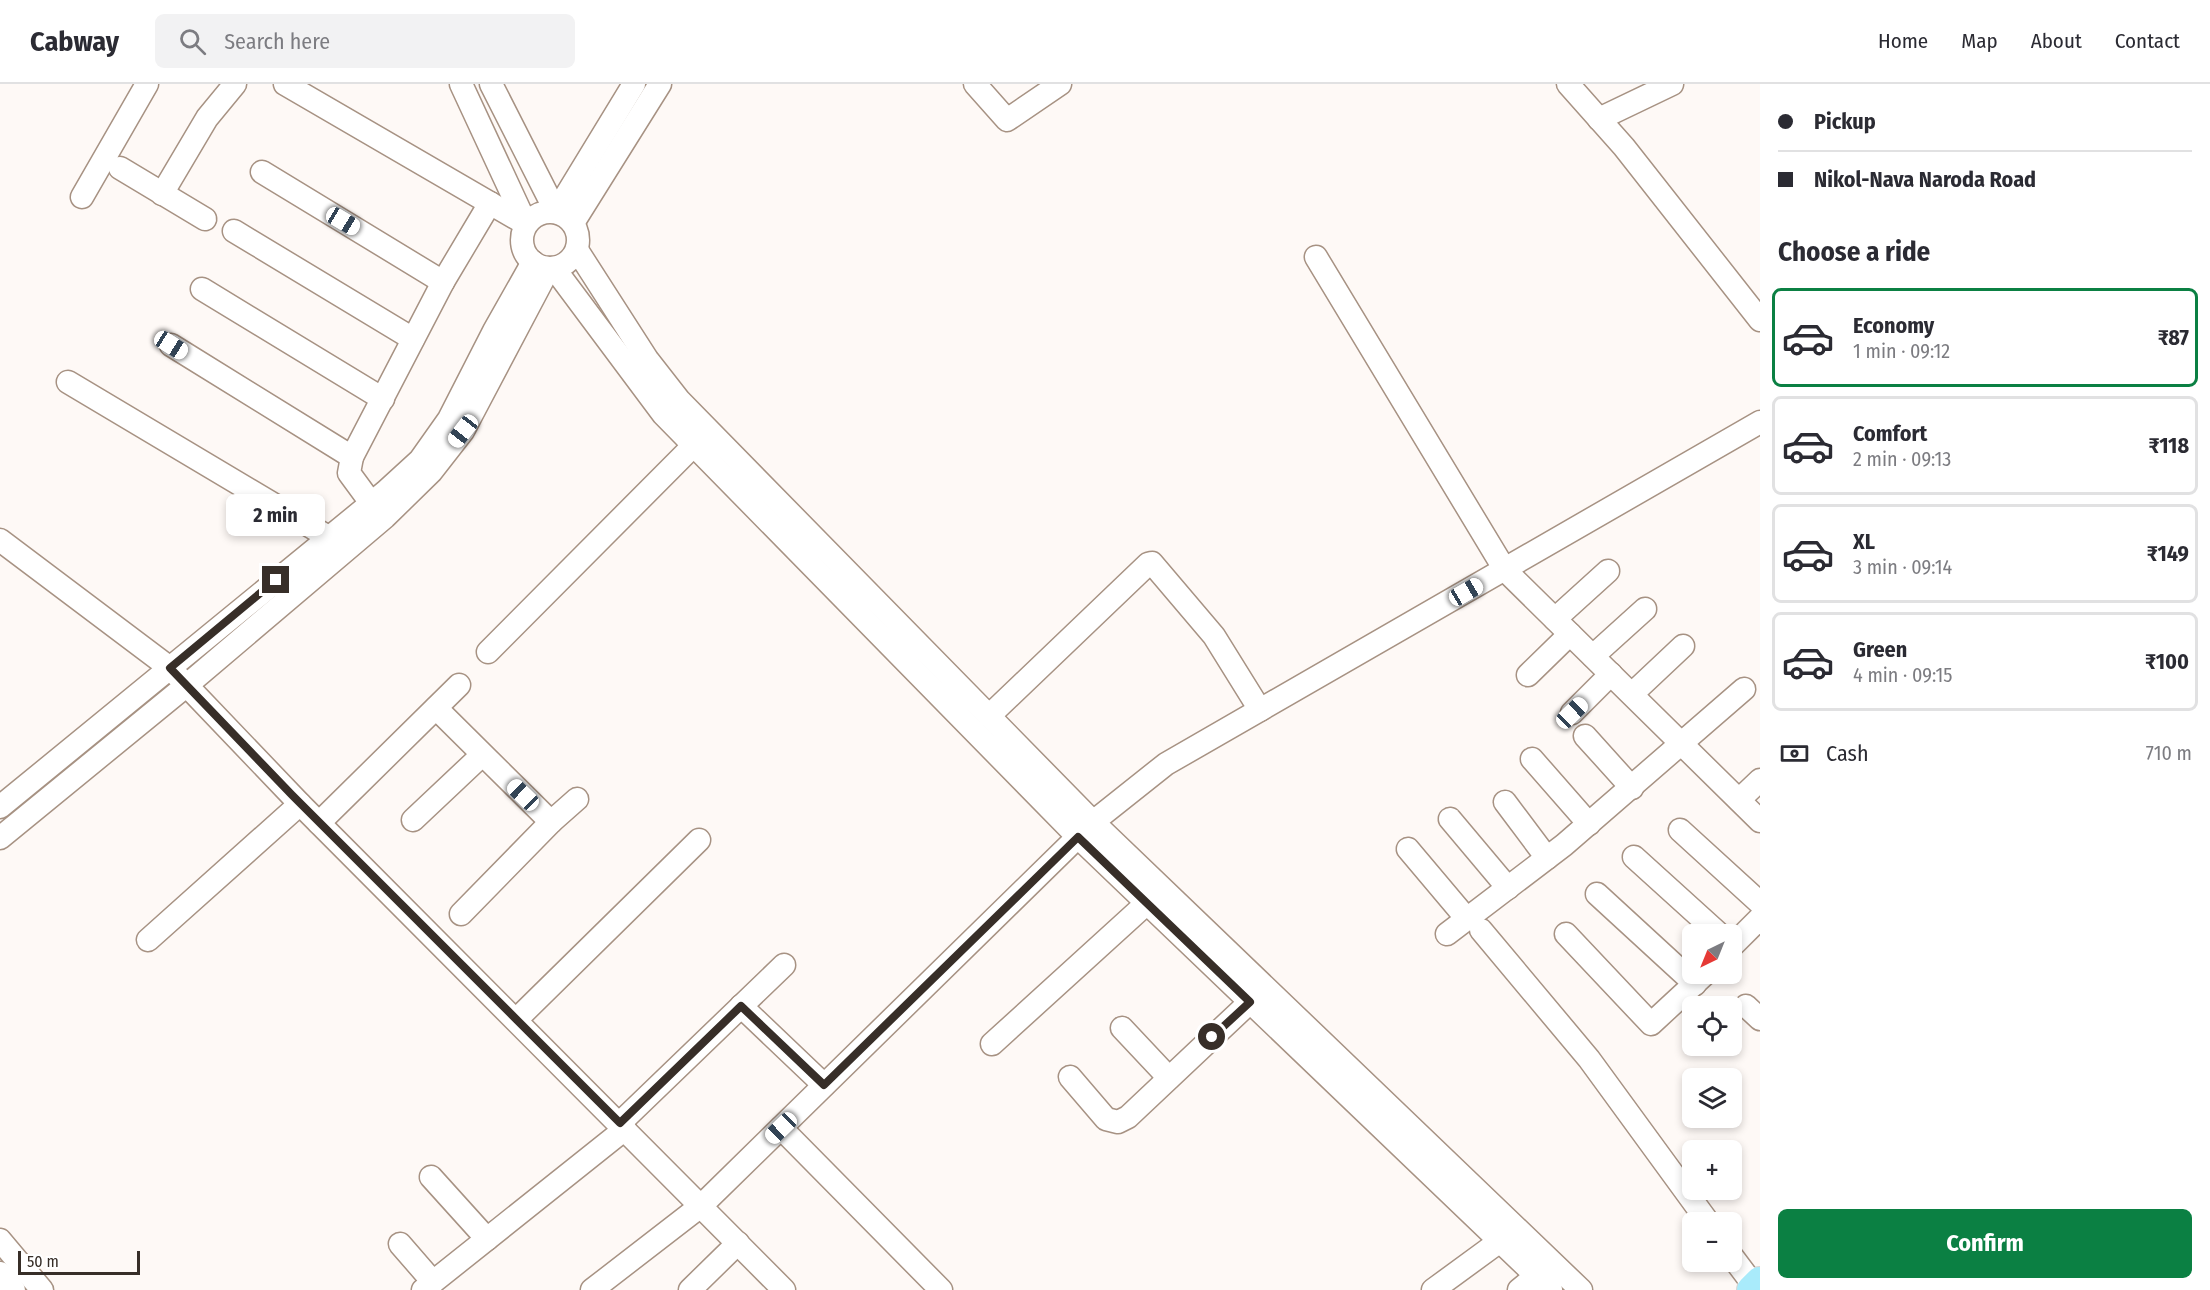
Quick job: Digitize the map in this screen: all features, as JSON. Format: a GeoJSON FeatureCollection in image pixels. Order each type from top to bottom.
{"type":"FeatureCollection","features":[{"type":"Feature","properties":{"kind":"street"},"geometry":{"type":"LineString","coordinates":[[82,197],[147,84]]}},
{"type":"Feature","properties":{"kind":"street"},"geometry":{"type":"LineString","coordinates":[[162,194],[207,118],[235,84]]}},
{"type":"Feature","properties":{"kind":"street"},"geometry":{"type":"LineString","coordinates":[[285,84],[526,224]]}},
{"type":"Feature","properties":{"kind":"street"},"geometry":{"type":"LineString","coordinates":[[461,84],[526,224]]}},
{"type":"Feature","properties":{"kind":"street"},"geometry":{"type":"LineString","coordinates":[[491,84],[579,240],[577,250],[563,266],[545,266],[528,258],[522,243],[522,233],[526,224],[536,215],[545,212],[565,217]]}},
{"type":"Feature","properties":{"kind":"street"},"geometry":{"type":"LineString","coordinates":[[565,217],[634,84]]}},
{"type":"Feature","properties":{"kind":"street"},"geometry":{"type":"LineString","coordinates":[[565,217],[660,84]]}},
{"type":"Feature","properties":{"kind":"street"},"geometry":{"type":"LineString","coordinates":[[975,84],[1007,120],[1060,84]]}},
{"type":"Feature","properties":{"kind":"street"},"geometry":{"type":"LineString","coordinates":[[1568,84],[1624,147],[1760,320]]}},
{"type":"Feature","properties":{"kind":"street"},"geometry":{"type":"LineString","coordinates":[[1599,119],[1672,84]]}},
{"type":"Feature","properties":{"kind":"street"},"geometry":{"type":"LineString","coordinates":[[120,168],[206,219]]}},
{"type":"Feature","properties":{"kind":"street"},"geometry":{"type":"LineString","coordinates":[[262,172],[443,282]]}},
{"type":"Feature","properties":{"kind":"street"},"geometry":{"type":"LineString","coordinates":[[371,503],[349,473],[352,457],[443,282],[490,203]]}},
{"type":"Feature","properties":{"kind":"street"},"geometry":{"type":"LineString","coordinates":[[234,231],[413,339]]}},
{"type":"Feature","properties":{"kind":"street"},"geometry":{"type":"LineString","coordinates":[[577,250],[647,359],[679,400],[988,716],[1146,903],[1500,1241],[1535,1285]]}},
{"type":"Feature","properties":{"kind":"street"},"geometry":{"type":"LineString","coordinates":[[1316,257],[1505,570],[1760,820]]}},
{"type":"Feature","properties":{"kind":"street"},"geometry":{"type":"LineString","coordinates":[[545,266],[663,414],[694,445],[1085,830],[1581,1290]]}},
{"type":"Feature","properties":{"kind":"street"},"geometry":{"type":"LineString","coordinates":[[0,838],[187,685],[339,543],[371,503],[420,460],[448,419],[494,331],[545,266]]}},
{"type":"Feature","properties":{"kind":"street"},"geometry":{"type":"LineString","coordinates":[[0,807],[170,668],[339,543],[385,517],[431,472],[463,431],[545,266]]}},
{"type":"Feature","properties":{"kind":"street"},"geometry":{"type":"LineString","coordinates":[[202,289],[383,399]]}},
{"type":"Feature","properties":{"kind":"street"},"geometry":{"type":"LineString","coordinates":[[171,345],[352,457]]}},
{"type":"Feature","properties":{"kind":"street"},"geometry":{"type":"LineString","coordinates":[[69,382],[339,543]]}},
{"type":"Feature","properties":{"kind":"street"},"geometry":{"type":"LineString","coordinates":[[592,1290],[702,1205],[1085,830],[1166,764],[1760,422]]}},
{"type":"Feature","properties":{"kind":"street"},"geometry":{"type":"LineString","coordinates":[[488,652],[694,445]]}},
{"type":"Feature","properties":{"kind":"street"},"geometry":{"type":"LineString","coordinates":[[0,540],[170,668],[300,804],[702,1205],[784,1290]]}},
{"type":"Feature","properties":{"kind":"street"},"geometry":{"type":"LineString","coordinates":[[988,716],[1148,564],[1152,563],[1214,636],[1260,710]]}},
{"type":"Feature","properties":{"kind":"street"},"geometry":{"type":"LineString","coordinates":[[1528,675],[1608,571]]}},
{"type":"Feature","properties":{"kind":"street"},"geometry":{"type":"LineString","coordinates":[[1593,656],[1645,609]]}},
{"type":"Feature","properties":{"kind":"street"},"geometry":{"type":"LineString","coordinates":[[1632,694],[1683,646]]}},
{"type":"Feature","properties":{"kind":"street"},"geometry":{"type":"LineString","coordinates":[[1572,713],[1611,674]]}},
{"type":"Feature","properties":{"kind":"street"},"geometry":{"type":"LineString","coordinates":[[320,823],[459,685]]}},
{"type":"Feature","properties":{"kind":"street"},"geometry":{"type":"LineString","coordinates":[[1447,934],[1474,924],[1508,888],[1632,788],[1744,689]]}},
{"type":"Feature","properties":{"kind":"street"},"geometry":{"type":"LineString","coordinates":[[436,708],[551,822]]}},
{"type":"Feature","properties":{"kind":"street"},"geometry":{"type":"LineString","coordinates":[[1585,736],[1632,788]]}},
{"type":"Feature","properties":{"kind":"street"},"geometry":{"type":"LineString","coordinates":[[413,820],[482,755]]}},
{"type":"Feature","properties":{"kind":"street"},"geometry":{"type":"LineString","coordinates":[[1532,759],[1589,824]]}},
{"type":"Feature","properties":{"kind":"street"},"geometry":{"type":"LineString","coordinates":[[1739,800],[1760,780]]}},
{"type":"Feature","properties":{"kind":"street"},"geometry":{"type":"LineString","coordinates":[[461,914],[551,822],[577,799]]}},
{"type":"Feature","properties":{"kind":"street"},"geometry":{"type":"LineString","coordinates":[[1505,802],[1547,858]]}},
{"type":"Feature","properties":{"kind":"street"},"geometry":{"type":"LineString","coordinates":[[148,939],[300,804]]}},
{"type":"Feature","properties":{"kind":"street"},"geometry":{"type":"LineString","coordinates":[[1450,819],[1508,888]]}},
{"type":"Feature","properties":{"kind":"street"},"geometry":{"type":"LineString","coordinates":[[1680,830],[1760,903]]}},
{"type":"Feature","properties":{"kind":"street"},"geometry":{"type":"LineString","coordinates":[[516,1020],[699,840]]}},
{"type":"Feature","properties":{"kind":"street"},"geometry":{"type":"LineString","coordinates":[[1408,849],[1589,1059],[1701,1212]]}},
{"type":"Feature","properties":{"kind":"street"},"geometry":{"type":"LineString","coordinates":[[1634,857],[1707,924]]}},
{"type":"Feature","properties":{"kind":"street"},"geometry":{"type":"LineString","coordinates":[[1597,894],[1682,964]]}},
{"type":"Feature","properties":{"kind":"street"},"geometry":{"type":"LineString","coordinates":[[992,1044],[1146,903]]}},
{"type":"Feature","properties":{"kind":"street"},"geometry":{"type":"LineString","coordinates":[[1742,932],[1760,918]]}},
{"type":"Feature","properties":{"kind":"street"},"geometry":{"type":"LineString","coordinates":[[1566,934],[1652,1024],[1695,984]]}},
{"type":"Feature","properties":{"kind":"street"},"geometry":{"type":"LineString","coordinates":[[400,1244],[428,1286],[622,1126],[784,965]]}},
{"type":"Feature","properties":{"kind":"street"},"geometry":{"type":"LineString","coordinates":[[1070,1077],[1106,1119],[1118,1122],[1128,1117],[1250,1002]]}},
{"type":"Feature","properties":{"kind":"street"},"geometry":{"type":"LineString","coordinates":[[741,1006],[824,1085]]}},
{"type":"Feature","properties":{"kind":"street"},"geometry":{"type":"LineString","coordinates":[[1122,1028],[1169,1078]]}},
{"type":"Feature","properties":{"kind":"street"},"geometry":{"type":"LineString","coordinates":[[781,1128],[941,1290]]}},
{"type":"Feature","properties":{"kind":"street"},"geometry":{"type":"LineString","coordinates":[[431,1177],[487,1239]]}},
{"type":"Feature","properties":{"kind":"street"},"geometry":{"type":"LineString","coordinates":[[0,1240],[42,1290]]}},
{"type":"Feature","properties":{"kind":"street"},"geometry":{"type":"LineString","coordinates":[[1433,1290],[1500,1241]]}},
{"type":"Feature","properties":{"kind":"street"},"geometry":{"type":"LineString","coordinates":[[690,1290],[738,1243]]}},
{"type":"Feature","properties":{"kind":"street"},"geometry":{"type":"LineString","coordinates":[[1742,1269],[1756,1287]]}},
{"type":"Feature","properties":{"kind":"street"},"geometry":{"type":"LineString","coordinates":[[0,1274],[14,1290]]}},
{"type":"Feature","properties":{"kind":"route"},"geometry":{"type":"LineString","coordinates":[[276,580],[170,668],[292,795],[620,1123],[741,1006],[824,1085],[1078,837],[1250,1002],[1212,1037]]}}]}
